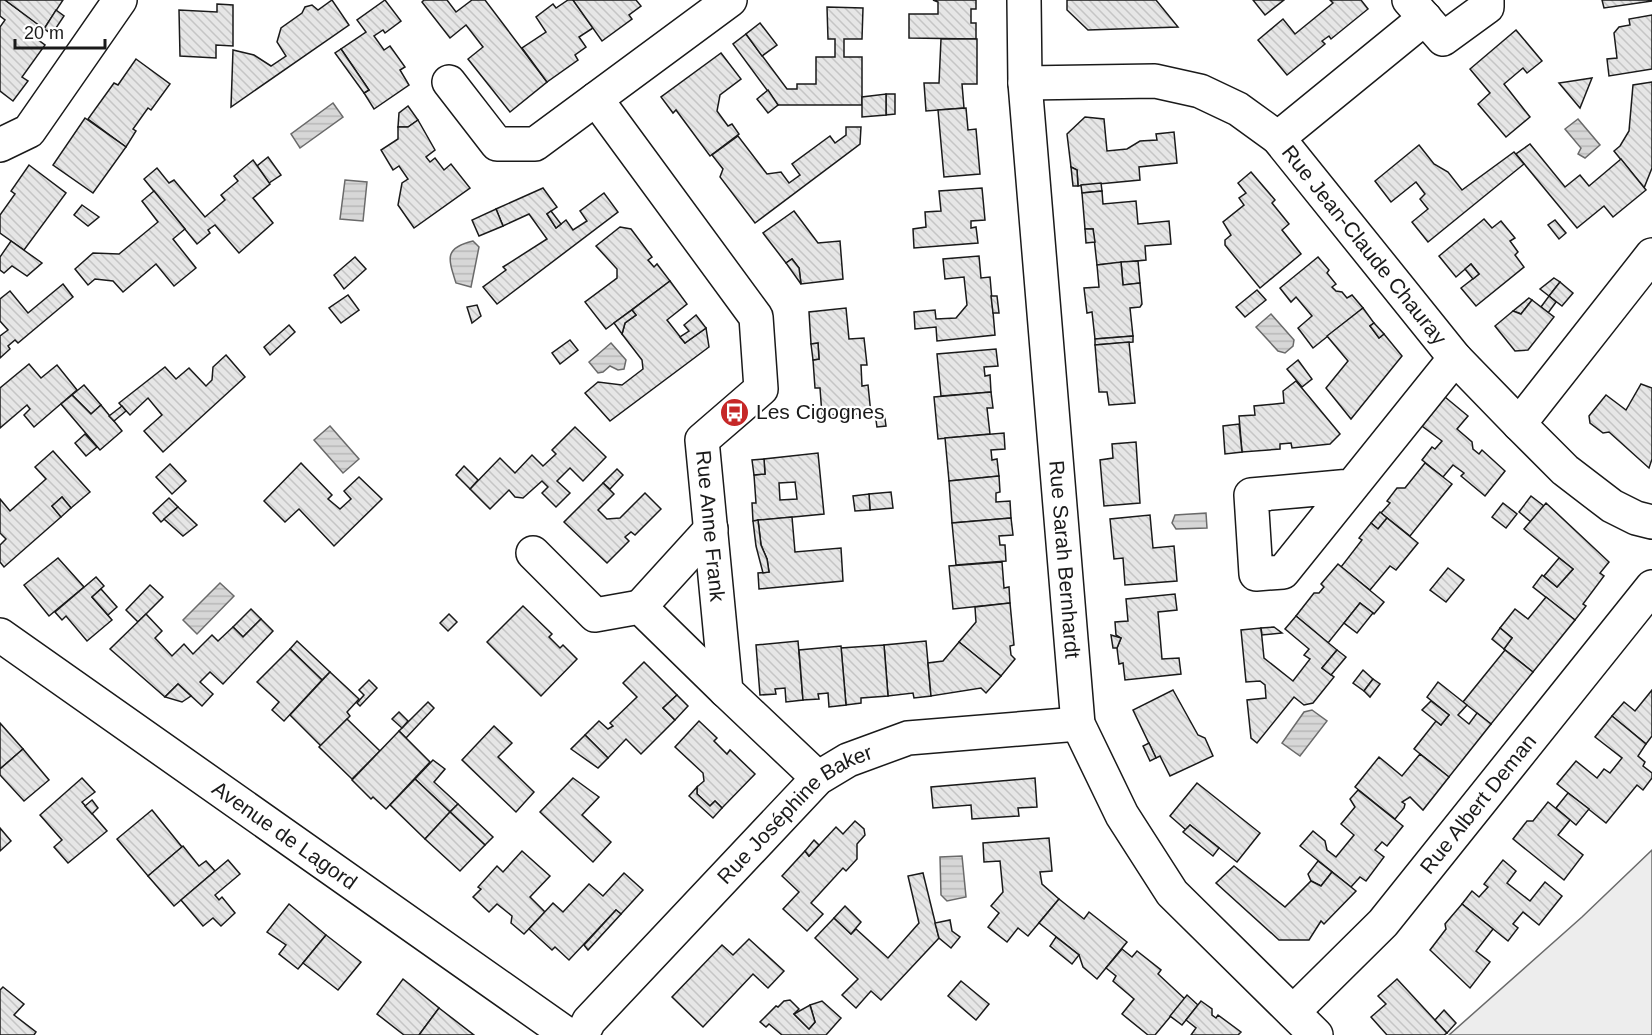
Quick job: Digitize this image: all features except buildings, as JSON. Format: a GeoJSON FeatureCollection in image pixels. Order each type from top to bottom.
{"type":"FeatureCollection","features":[{"type":"Feature","properties":{"kind":"street"},"geometry":{"type":"LineString","coordinates":[[0,145],[29,132],[120,0]]}},
{"type":"Feature","properties":{"kind":"street"},"geometry":{"type":"LineString","coordinates":[[449,82],[497,144],[535,144],[730,0]]}},
{"type":"Feature","properties":{"kind":"street","name":"Rue Sarah Bernhardt"},"geometry":{"type":"LineString","coordinates":[[1024,0],[1025,83],[1078,724],[1122,815],[1172,893],[1316,1035]]}},
{"type":"Feature","properties":{"kind":"street"},"geometry":{"type":"LineString","coordinates":[[1278,138],[1417,9],[1443,39],[1487,7],[1487,0]]}},
{"type":"Feature","properties":{"kind":"street","name":"Rue Jean-Claude Chauray"},"geometry":{"type":"LineString","coordinates":[[1025,83],[1155,81],[1200,91],[1238,110],[1278,138],[1455,358],[1519,424],[1565,470],[1612,506],[1636,518],[1652,522]]}},
{"type":"Feature","properties":{"kind":"street","name":"Rue Anne Frank"},"geometry":{"type":"LineString","coordinates":[[596,99],[756,317],[760,389],[702,440],[726,691]]}},
{"type":"Feature","properties":{"kind":"street"},"geometry":{"type":"LineString","coordinates":[[1519,424],[1652,255]]}},
{"type":"Feature","properties":{"kind":"street"},"geometry":{"type":"LineString","coordinates":[[1351,486],[1455,358]]}},
{"type":"Feature","properties":{"kind":"street"},"geometry":{"type":"LineString","coordinates":[[532,553],[595,615],[640,607],[711,529]]}},
{"type":"Feature","properties":{"kind":"street","name":"Rue Albert Deman"},"geometry":{"type":"LineString","coordinates":[[1293,1012],[1383,923],[1652,587]]}},
{"type":"Feature","properties":{"kind":"street"},"geometry":{"type":"LineString","coordinates":[[640,607],[818,778]]}},
{"type":"Feature","properties":{"kind":"street","name":"Avenue de Lagord"},"geometry":{"type":"LineString","coordinates":[[0,635],[568,1035]]}},
{"type":"Feature","properties":{"kind":"street","name":"Rue Joséphine Baker"},"geometry":{"type":"LineString","coordinates":[[582,1035],[589,1021],[818,778],[848,760],[908,738],[1078,724]]}},
{"type":"Feature","properties":{"kind":"shaded area"},"geometry":{"type":"Polygon","coordinates":[[[333,103],[343,117],[300,148],[291,134],[333,103]]]}},
{"type":"Feature","properties":{"kind":"shaded area"},"geometry":{"type":"Polygon","coordinates":[[[1578,119],[1600,145],[1585,158],[1578,154],[1581,148],[1565,129],[1578,119]]]}},
{"type":"Feature","properties":{"kind":"shaded area"},"geometry":{"type":"Polygon","coordinates":[[[345,180],[367,182],[363,221],[340,219],[345,180]]]}},
{"type":"Feature","properties":{"kind":"shaded area"},"geometry":{"type":"Polygon","coordinates":[[[473,241],[479,247],[471,287],[456,283],[450,261],[457,247],[473,241]]]}},
{"type":"Feature","properties":{"kind":"shaded area"},"geometry":{"type":"Polygon","coordinates":[[[1271,314],[1294,340],[1293,346],[1285,353],[1278,351],[1256,327],[1271,314]]]}},
{"type":"Feature","properties":{"kind":"shaded area"},"geometry":{"type":"Polygon","coordinates":[[[611,343],[626,360],[624,369],[618,370],[610,366],[598,373],[589,362],[611,343]]]}},
{"type":"Feature","properties":{"kind":"shaded area"},"geometry":{"type":"Polygon","coordinates":[[[330,426],[359,459],[343,473],[314,440],[330,426]]]}},
{"type":"Feature","properties":{"kind":"shaded area"},"geometry":{"type":"Polygon","coordinates":[[[1206,513],[1207,528],[1176,529],[1172,523],[1175,515],[1206,513]]]}},
{"type":"Feature","properties":{"kind":"shaded area"},"geometry":{"type":"Polygon","coordinates":[[[220,583],[234,596],[197,634],[183,620],[220,583]]]}},
{"type":"Feature","properties":{"kind":"shaded area"},"geometry":{"type":"Polygon","coordinates":[[[1312,710],[1327,721],[1300,756],[1282,743],[1304,712],[1312,710]]]}},
{"type":"Feature","properties":{"kind":"shaded area"},"geometry":{"type":"Polygon","coordinates":[[[1652,850],[1652,1035],[1449,1035],[1582,917],[1652,850]]]}},
{"type":"Feature","properties":{"kind":"shaded area"},"geometry":{"type":"Polygon","coordinates":[[[962,856],[966,897],[947,901],[941,895],[940,857],[962,856]]]}},
{"type":"Feature","properties":{"kind":"place","name":"Les Cigognes"},"geometry":{"type":"Point","coordinates":[735,412]}}]}
